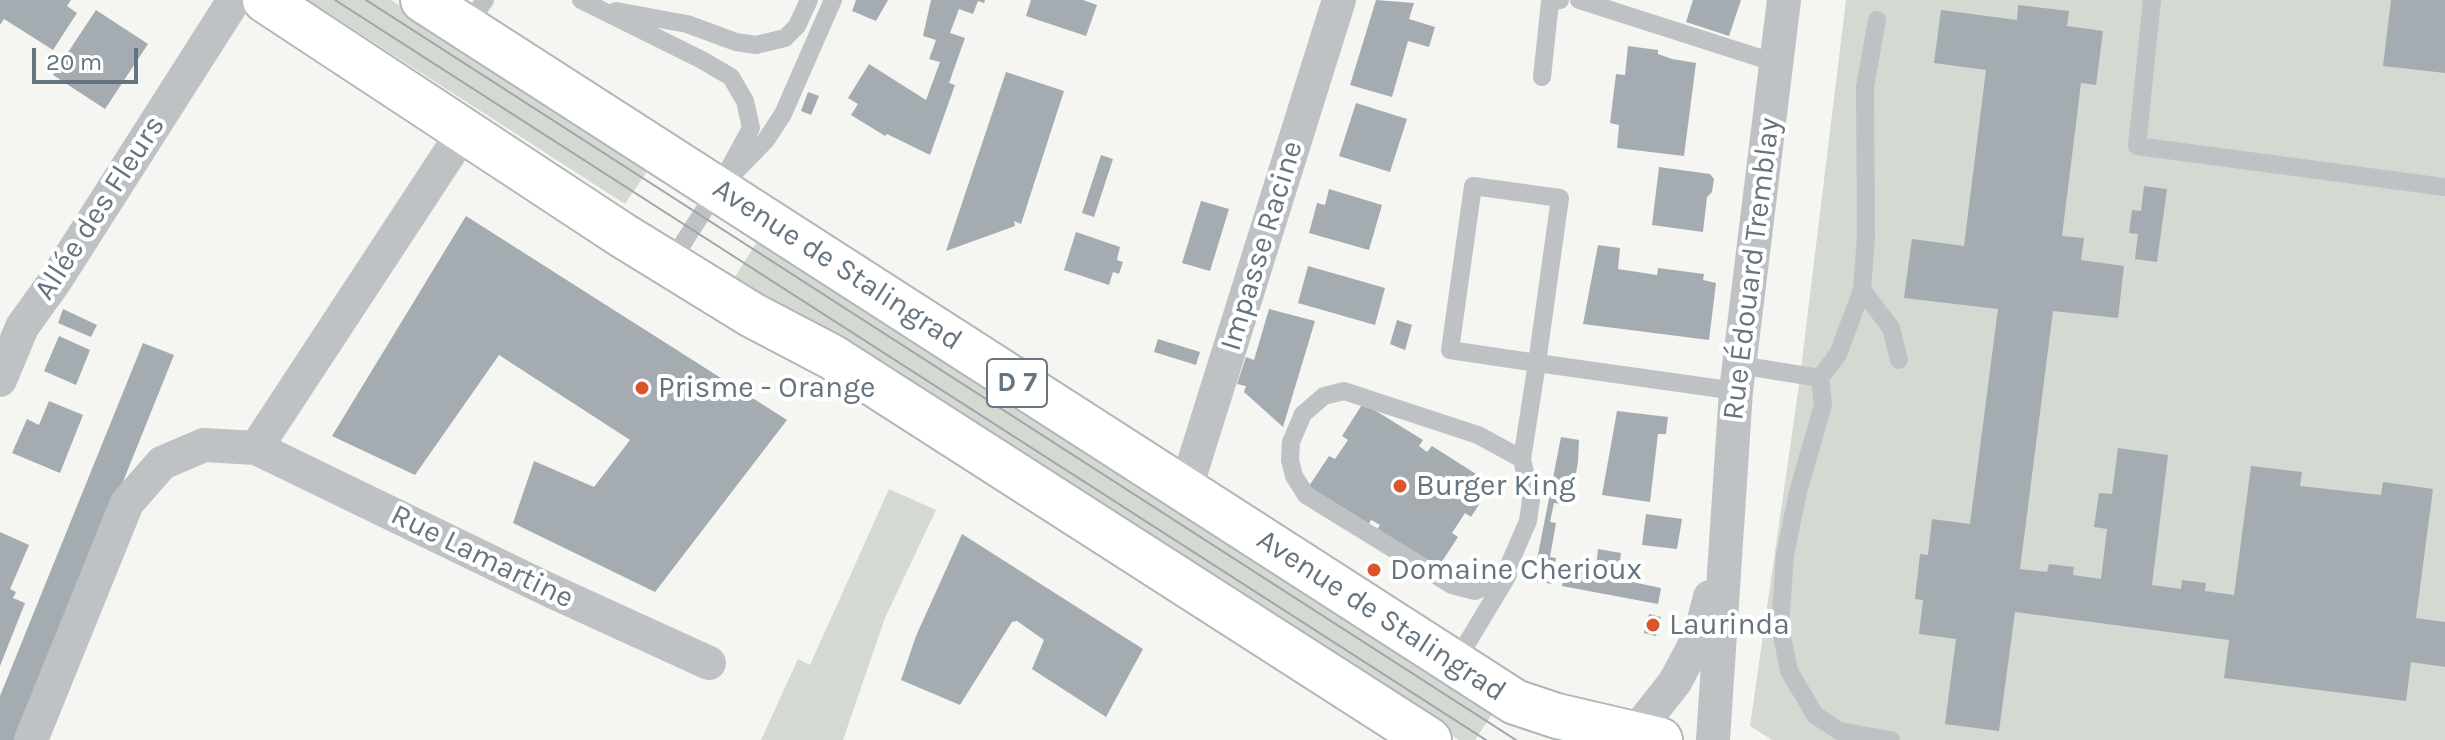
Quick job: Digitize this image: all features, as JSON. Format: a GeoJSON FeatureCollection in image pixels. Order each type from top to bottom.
{"type":"FeatureCollection","features":[{"type":"Feature","properties":{"kind":"main road","name":"D 7"},"geometry":{"type":"LineString","coordinates":[[265,0],[669,265],[845,365],[1429,740]]}},
{"type":"Feature","properties":{"kind":"main road","name":"Avenue de Stalingrad"},"geometry":{"type":"LineString","coordinates":[[423,0],[476,14],[719,187],[1515,702],[1632,737]]}},
{"type":"Feature","properties":{"kind":"street","name":"Allée des Fleurs"},"geometry":{"type":"LineString","coordinates":[[0,380],[22,327],[55,281],[234,0]]}},
{"type":"Feature","properties":{"kind":"street","name":"Impasse Racine"},"geometry":{"type":"LineString","coordinates":[[1185,491],[1339,0]]}},
{"type":"Feature","properties":{"kind":"street","name":"Rue Édouard Tremblay"},"geometry":{"type":"LineString","coordinates":[[1713,740],[1738,378],[1784,0]]}},
{"type":"Feature","properties":{"kind":"street"},"geometry":{"type":"LineString","coordinates":[[256,448],[464,131]]}},
{"type":"Feature","properties":{"kind":"street","name":"Rue Lamartine"},"geometry":{"type":"LineString","coordinates":[[31,740],[127,503],[162,463],[182,452],[222,444],[256,448],[549,590],[709,663]]}},
{"type":"Feature","properties":{"kind":"street","name":"Rue Édouard Tremblay"},"geometry":{"type":"LineString","coordinates":[[1632,737],[1675,682],[1700,635],[1726,539]]}},
{"type":"Feature","properties":{"kind":"lane"},"geometry":{"type":"LineString","coordinates":[[590,4],[687,24],[736,42],[756,45],[785,38],[797,26],[809,0]]}},
{"type":"Feature","properties":{"kind":"lane"},"geometry":{"type":"LineString","coordinates":[[719,187],[766,140],[783,114],[833,0]]}},
{"type":"Feature","properties":{"kind":"lane"},"geometry":{"type":"LineString","coordinates":[[1542,77],[1550,2],[1560,0]]}},
{"type":"Feature","properties":{"kind":"lane"},"geometry":{"type":"LineString","coordinates":[[1579,0],[1776,63]]}},
{"type":"Feature","properties":{"kind":"lane"},"geometry":{"type":"LineString","coordinates":[[2152,0],[2137,146],[2445,187]]}},
{"type":"Feature","properties":{"kind":"lane"},"geometry":{"type":"LineString","coordinates":[[590,4],[731,77],[745,101],[751,128],[719,187],[669,265]]}},
{"type":"Feature","properties":{"kind":"lane"},"geometry":{"type":"LineString","coordinates":[[1877,20],[1865,87],[1866,236],[1862,290],[1838,354],[1820,378],[1823,405],[1798,492],[1785,555],[1780,626],[1789,671],[1815,715],[1839,731],[1891,740]]}},
{"type":"Feature","properties":{"kind":"lane"},"geometry":{"type":"LineString","coordinates":[[1522,459],[1478,435],[1354,391],[1335,392],[1303,414],[1291,442],[1294,476],[1306,495],[1452,585],[1482,590],[1509,565],[1523,540],[1530,510],[1528,480],[1522,459],[1537,363],[1560,198],[1473,186],[1450,350],[1537,363],[1738,378],[1820,378]]}},
{"type":"Feature","properties":{"kind":"lane"},"geometry":{"type":"LineString","coordinates":[[1862,290],[1891,328],[1899,360]]}},
{"type":"Feature","properties":{"kind":"lane"},"geometry":{"type":"LineString","coordinates":[[1455,663],[1508,580],[1509,565]]}},
{"type":"Feature","properties":{"kind":"shaded area"},"geometry":{"type":"Polygon","coordinates":[[[308,0],[391,0],[650,167],[625,204],[308,0]]]}},
{"type":"Feature","properties":{"kind":"shaded area"},"geometry":{"type":"Polygon","coordinates":[[[1846,0],[2445,0],[2445,740],[1772,740],[1750,726],[1799,385],[1846,0]]]}},
{"type":"Feature","properties":{"kind":"shaded area"},"geometry":{"type":"Polygon","coordinates":[[[760,237],[1495,710],[1475,740],[1459,740],[874,363],[731,283],[760,237]]]}},
{"type":"Feature","properties":{"kind":"shaded area"},"geometry":{"type":"Polygon","coordinates":[[[889,489],[936,510],[885,618],[843,740],[761,740],[798,659],[810,665],[889,489]]]}},
{"type":"Feature","properties":{"kind":"building"},"geometry":{"type":"Polygon","coordinates":[[[0,0],[71,0],[67,6],[77,13],[53,50],[4,19],[0,25],[0,0]]]}},
{"type":"Feature","properties":{"kind":"building"},"geometry":{"type":"Polygon","coordinates":[[[856,0],[888,0],[876,21],[852,11],[856,0]]]}},
{"type":"Feature","properties":{"kind":"building"},"geometry":{"type":"Polygon","coordinates":[[[931,0],[985,0],[984,3],[978,1],[973,14],[959,9],[950,33],[965,38],[949,83],[955,85],[930,155],[887,134],[885,136],[851,115],[858,104],[848,98],[869,64],[926,100],[940,62],[929,59],[936,40],[923,36],[931,0]]]}},
{"type":"Feature","properties":{"kind":"building"},"geometry":{"type":"Polygon","coordinates":[[[1031,0],[1083,0],[1097,5],[1086,36],[1026,16],[1031,0]]]}},
{"type":"Feature","properties":{"kind":"building"},"geometry":{"type":"Polygon","coordinates":[[[1376,0],[1414,3],[1409,19],[1435,27],[1429,47],[1408,41],[1392,97],[1350,85],[1376,0]]]}},
{"type":"Feature","properties":{"kind":"building"},"geometry":{"type":"Polygon","coordinates":[[[1693,0],[1741,0],[1729,36],[1686,22],[1693,0]]]}},
{"type":"Feature","properties":{"kind":"building"},"geometry":{"type":"Polygon","coordinates":[[[2391,0],[2445,0],[2445,73],[2383,66],[2391,0]]]}},
{"type":"Feature","properties":{"kind":"building"},"geometry":{"type":"Polygon","coordinates":[[[2018,5],[2069,11],[2067,26],[2103,31],[2096,85],[2081,83],[2062,236],[2084,238],[2081,260],[2124,266],[2118,318],[2053,311],[2020,569],[2047,572],[2049,564],[2074,567],[2073,575],[2101,579],[2107,529],[2094,527],[2099,493],[2112,494],[2118,448],[2168,455],[2152,585],[2181,589],[2182,580],[2206,583],[2205,591],[2234,595],[2251,466],[2302,472],[2300,486],[2381,495],[2383,482],[2433,489],[2416,618],[2445,622],[2445,667],[2411,662],[2406,701],[2224,678],[2229,640],[2015,612],[1999,731],[1945,724],[1956,639],[1919,634],[1923,600],[1915,599],[1920,554],[1928,555],[1932,519],[1970,524],[1998,309],[1904,298],[1912,239],[1964,246],[1986,70],[1934,63],[1941,10],[2017,20],[2018,5]]]}},
{"type":"Feature","properties":{"kind":"building"},"geometry":{"type":"Polygon","coordinates":[[[96,10],[148,44],[105,109],[53,75],[96,10]]]}},
{"type":"Feature","properties":{"kind":"building"},"geometry":{"type":"Polygon","coordinates":[[[1628,46],[1658,50],[1658,54],[1672,59],[1696,63],[1684,156],[1617,148],[1619,125],[1610,123],[1616,74],[1625,75],[1628,46]]]}},
{"type":"Feature","properties":{"kind":"building"},"geometry":{"type":"Polygon","coordinates":[[[1006,72],[1064,91],[1021,224],[1014,221],[1015,226],[946,251],[1006,72]]]}},
{"type":"Feature","properties":{"kind":"building"},"geometry":{"type":"Polygon","coordinates":[[[808,92],[819,96],[811,115],[801,111],[808,92]]]}},
{"type":"Feature","properties":{"kind":"building"},"geometry":{"type":"Polygon","coordinates":[[[1356,103],[1407,119],[1390,172],[1339,156],[1356,103]]]}},
{"type":"Feature","properties":{"kind":"building"},"geometry":{"type":"Polygon","coordinates":[[[1101,155],[1113,159],[1094,217],[1082,213],[1101,155]]]}},
{"type":"Feature","properties":{"kind":"building"},"geometry":{"type":"Polygon","coordinates":[[[1659,167],[1710,174],[1714,179],[1712,192],[1707,197],[1703,232],[1652,225],[1659,167]]]}},
{"type":"Feature","properties":{"kind":"building"},"geometry":{"type":"Polygon","coordinates":[[[2144,186],[2167,189],[2157,262],[2135,259],[2138,234],[2129,233],[2132,210],[2141,211],[2144,186]]]}},
{"type":"Feature","properties":{"kind":"building"},"geometry":{"type":"Polygon","coordinates":[[[1329,189],[1382,205],[1369,250],[1309,233],[1317,203],[1325,205],[1329,189]]]}},
{"type":"Feature","properties":{"kind":"building"},"geometry":{"type":"Polygon","coordinates":[[[1201,201],[1229,209],[1210,271],[1182,263],[1201,201]]]}},
{"type":"Feature","properties":{"kind":"building","name":"Prisme - Orange"},"geometry":{"type":"Polygon","coordinates":[[[466,216],[787,420],[655,592],[513,523],[534,461],[594,487],[630,440],[499,355],[415,475],[332,436],[466,216]]]}},
{"type":"Feature","properties":{"kind":"building"},"geometry":{"type":"Polygon","coordinates":[[[1076,232],[1120,247],[1117,260],[1123,262],[1119,274],[1113,272],[1109,285],[1064,270],[1076,232]]]}},
{"type":"Feature","properties":{"kind":"building"},"geometry":{"type":"Polygon","coordinates":[[[1598,245],[1620,248],[1618,269],[1657,275],[1658,268],[1704,274],[1703,280],[1716,283],[1709,340],[1583,324],[1598,245]]]}},
{"type":"Feature","properties":{"kind":"building"},"geometry":{"type":"Polygon","coordinates":[[[1308,266],[1385,288],[1375,325],[1298,303],[1308,266]]]}},
{"type":"Feature","properties":{"kind":"building"},"geometry":{"type":"Polygon","coordinates":[[[63,309],[97,325],[91,337],[58,323],[63,309]]]}},
{"type":"Feature","properties":{"kind":"building"},"geometry":{"type":"Polygon","coordinates":[[[1269,309],[1315,321],[1283,427],[1244,392],[1246,386],[1237,384],[1246,357],[1254,360],[1269,309]]]}},
{"type":"Feature","properties":{"kind":"building"},"geometry":{"type":"Polygon","coordinates":[[[1397,320],[1412,325],[1405,350],[1390,344],[1397,320]]]}},
{"type":"Feature","properties":{"kind":"building"},"geometry":{"type":"Polygon","coordinates":[[[59,336],[90,350],[76,385],[44,371],[59,336]]]}},
{"type":"Feature","properties":{"kind":"building"},"geometry":{"type":"Polygon","coordinates":[[[1158,339],[1200,352],[1196,365],[1154,352],[1158,339]]]}},
{"type":"Feature","properties":{"kind":"building"},"geometry":{"type":"Polygon","coordinates":[[[143,343],[174,355],[19,740],[0,740],[0,696],[143,343]]]}},
{"type":"Feature","properties":{"kind":"building"},"geometry":{"type":"Polygon","coordinates":[[[49,401],[83,415],[60,473],[12,453],[27,419],[39,425],[49,401]]]}},
{"type":"Feature","properties":{"kind":"building","name":"Burger King"},"geometry":{"type":"Polygon","coordinates":[[[1363,403],[1423,440],[1419,446],[1427,452],[1432,446],[1492,484],[1471,517],[1465,513],[1452,533],[1458,537],[1437,569],[1376,531],[1380,525],[1371,520],[1367,527],[1307,489],[1329,456],[1335,459],[1348,440],[1342,436],[1363,403]]]}},
{"type":"Feature","properties":{"kind":"building"},"geometry":{"type":"Polygon","coordinates":[[[1617,411],[1668,417],[1666,434],[1658,434],[1650,502],[1602,495],[1617,411]]]}},
{"type":"Feature","properties":{"kind":"building"},"geometry":{"type":"Polygon","coordinates":[[[1561,437],[1579,440],[1578,461],[1571,505],[1554,503],[1550,522],[1556,523],[1550,557],[1556,558],[1551,584],[1533,580],[1561,437]]]}},
{"type":"Feature","properties":{"kind":"building"},"geometry":{"type":"Polygon","coordinates":[[[1646,514],[1682,519],[1677,549],[1642,545],[1646,514]]]}},
{"type":"Feature","properties":{"kind":"building"},"geometry":{"type":"Polygon","coordinates":[[[0,532],[29,545],[10,589],[16,592],[13,598],[25,603],[0,666],[0,532]]]}},
{"type":"Feature","properties":{"kind":"building"},"geometry":{"type":"Polygon","coordinates":[[[962,534],[1143,649],[1106,717],[1032,669],[1044,640],[1017,621],[1012,622],[960,705],[901,680],[916,636],[962,534]]]}},
{"type":"Feature","properties":{"kind":"building"},"geometry":{"type":"Polygon","coordinates":[[[1598,549],[1621,553],[1619,570],[1596,567],[1598,549]]]}},
{"type":"Feature","properties":{"kind":"building"},"geometry":{"type":"Polygon","coordinates":[[[1566,568],[1661,588],[1658,604],[1562,586],[1566,568]]]}},
{"type":"Feature","properties":{"kind":"building","name":"Laurinda"},"geometry":{"type":"Polygon","coordinates":[[[1649,614],[1661,617],[1656,636],[1644,633],[1649,614]]]}},
{"type":"Feature","properties":{"kind":"tram line"},"geometry":{"type":"LineString","coordinates":[[335,0],[1486,740]]}},
{"type":"Feature","properties":{"kind":"tram line"},"geometry":{"type":"LineString","coordinates":[[366,0],[1516,740]]}},
{"type":"Feature","properties":{"kind":"place","name":"Prisme - Orange"},"geometry":{"type":"Point","coordinates":[642,388]}},
{"type":"Feature","properties":{"kind":"place","name":"Burger King"},"geometry":{"type":"Point","coordinates":[1400,486]}},
{"type":"Feature","properties":{"kind":"place","name":"Domaine Cherioux"},"geometry":{"type":"Point","coordinates":[1374,570]}},
{"type":"Feature","properties":{"kind":"place","name":"Laurinda"},"geometry":{"type":"Point","coordinates":[1653,625]}}]}
